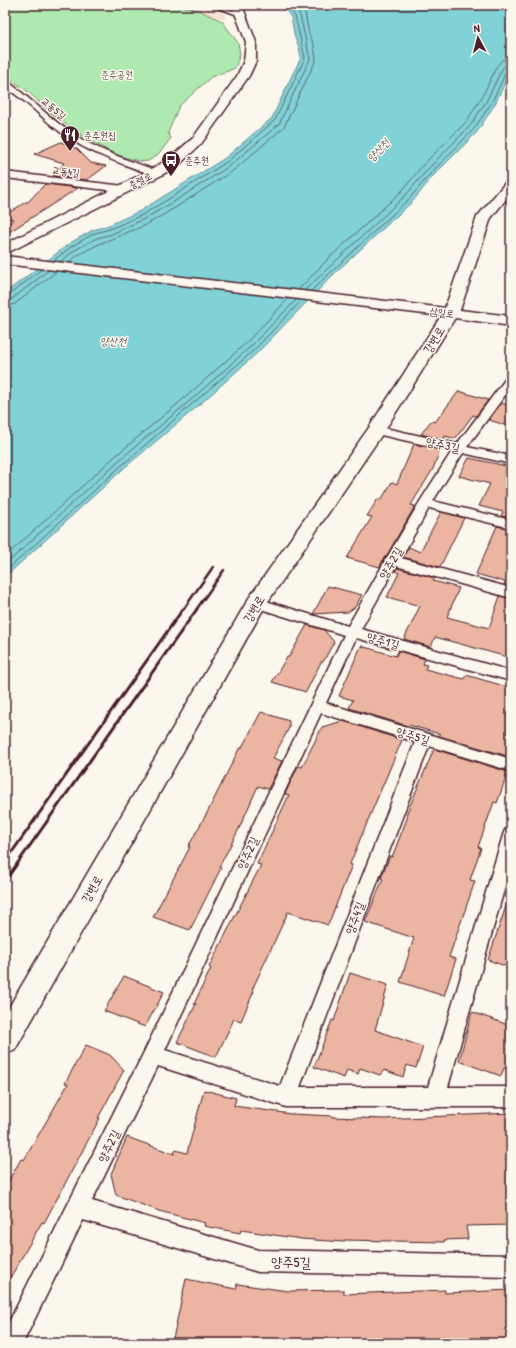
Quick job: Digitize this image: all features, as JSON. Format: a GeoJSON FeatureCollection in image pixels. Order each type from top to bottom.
{"type":"FeatureCollection","features":[{"type":"Feature","properties":{"kind":"main road","name":"충렬로"},"geometry":{"type":"LineString","coordinates":[[5,250],[155,173],[175,161],[197,142],[243,76],[250,61],[252,49],[248,31],[239,9]]}},
{"type":"Feature","properties":{"kind":"main road","name":"강변로"},"geometry":{"type":"LineString","coordinates":[[5,1041],[256,602],[376,430],[451,313],[484,217],[511,185]]}},
{"type":"Feature","properties":{"kind":"main road","name":"삼일로"},"geometry":{"type":"LineString","coordinates":[[12,261],[369,302],[511,321]]}},
{"type":"Feature","properties":{"kind":"street"},"geometry":{"type":"LineString","coordinates":[[213,5],[239,9]]}},
{"type":"Feature","properties":{"kind":"street","name":"교동5길"},"geometry":{"type":"LineString","coordinates":[[5,86],[8,86],[28,100],[57,125],[84,145],[155,173]]}},
{"type":"Feature","properties":{"kind":"street","name":"교동4길"},"geometry":{"type":"LineString","coordinates":[[7,176],[124,189]]}},
{"type":"Feature","properties":{"kind":"street","name":"양주2길"},"geometry":{"type":"LineString","coordinates":[[11,1343],[153,1055],[352,632],[392,560],[460,448],[511,379]]}},
{"type":"Feature","properties":{"kind":"street","name":"양주3길"},"geometry":{"type":"LineString","coordinates":[[376,430],[511,460]]}},
{"type":"Feature","properties":{"kind":"street"},"geometry":{"type":"LineString","coordinates":[[426,503],[511,524]]}},
{"type":"Feature","properties":{"kind":"street"},"geometry":{"type":"LineString","coordinates":[[392,560],[511,593]]}},
{"type":"Feature","properties":{"kind":"street","name":"양주1길"},"geometry":{"type":"LineString","coordinates":[[256,602],[352,632],[511,676]]}},
{"type":"Feature","properties":{"kind":"street","name":"양주5길"},"geometry":{"type":"LineString","coordinates":[[316,706],[424,740],[511,765]]}},
{"type":"Feature","properties":{"kind":"street","name":"양주4길"},"geometry":{"type":"LineString","coordinates":[[286,1097],[424,740]]}},
{"type":"Feature","properties":{"kind":"street"},"geometry":{"type":"LineString","coordinates":[[435,1097],[511,835]]}},
{"type":"Feature","properties":{"kind":"street"},"geometry":{"type":"LineString","coordinates":[[153,1055],[286,1097],[511,1097]]}},
{"type":"Feature","properties":{"kind":"street","name":"양주5길"},"geometry":{"type":"LineString","coordinates":[[78,1208],[258,1261],[511,1266]]}},
{"type":"Feature","properties":{"kind":"shaded area"},"geometry":{"type":"Polygon","coordinates":[[[182,5],[224,5],[225,20],[182,5]]]}},
{"type":"Feature","properties":{"kind":"green space","name":"춘추공원"},"geometry":{"type":"Polygon","coordinates":[[[5,5],[178,5],[198,10],[222,21],[238,43],[240,54],[235,68],[211,77],[179,106],[168,133],[171,138],[158,154],[148,161],[138,161],[107,150],[87,139],[51,113],[24,88],[5,79],[5,5]]]}},
{"type":"Feature","properties":{"kind":"water","name":"양산천"},"geometry":{"type":"Polygon","coordinates":[[[281,5],[511,5],[511,70],[495,104],[477,132],[433,176],[413,201],[338,270],[256,354],[198,406],[123,469],[5,577],[5,293],[70,243],[93,230],[109,225],[140,211],[225,158],[272,118],[301,58],[291,17],[281,5]]]}},
{"type":"Feature","properties":{"kind":"building"},"geometry":{"type":"Polygon","coordinates":[[[61,142],[77,149],[91,163],[106,166],[87,180],[53,176],[64,163],[34,154],[61,142]]]}},
{"type":"Feature","properties":{"kind":"building"},"geometry":{"type":"Polygon","coordinates":[[[45,184],[78,188],[9,232],[5,227],[13,219],[5,217],[5,215],[28,202],[45,184]]]}},
{"type":"Feature","properties":{"kind":"building"},"geometry":{"type":"Polygon","coordinates":[[[459,391],[488,400],[476,416],[473,415],[455,439],[445,436],[444,440],[421,434],[431,421],[435,422],[459,391]]]}},
{"type":"Feature","properties":{"kind":"building"},"geometry":{"type":"Polygon","coordinates":[[[501,403],[511,406],[511,427],[489,420],[501,403]]]}},
{"type":"Feature","properties":{"kind":"building"},"geometry":{"type":"Polygon","coordinates":[[[414,444],[440,450],[433,469],[411,505],[415,506],[387,555],[383,559],[380,567],[347,558],[372,517],[367,516],[378,499],[381,500],[392,482],[397,484],[414,444]]]}},
{"type":"Feature","properties":{"kind":"building"},"geometry":{"type":"Polygon","coordinates":[[[469,458],[511,467],[511,518],[501,516],[503,512],[479,506],[490,484],[459,476],[469,458]]]}},
{"type":"Feature","properties":{"kind":"building"},"geometry":{"type":"Polygon","coordinates":[[[441,512],[464,518],[440,567],[403,557],[409,547],[420,552],[441,512]]]}},
{"type":"Feature","properties":{"kind":"building"},"geometry":{"type":"Polygon","coordinates":[[[497,526],[511,529],[511,586],[504,585],[505,582],[476,574],[497,526]]]}},
{"type":"Feature","properties":{"kind":"building"},"geometry":{"type":"Polygon","coordinates":[[[397,568],[435,578],[433,581],[459,588],[447,617],[489,628],[500,596],[511,599],[511,658],[435,637],[431,647],[404,639],[420,606],[387,597],[399,573],[395,571],[397,568]]]}},
{"type":"Feature","properties":{"kind":"building"},"geometry":{"type":"Polygon","coordinates":[[[328,586],[362,595],[355,607],[348,612],[313,614],[328,586]]]}},
{"type":"Feature","properties":{"kind":"building"},"geometry":{"type":"Polygon","coordinates":[[[307,625],[324,630],[334,642],[323,662],[321,662],[306,692],[272,682],[287,657],[289,657],[307,625]]]}},
{"type":"Feature","properties":{"kind":"building"},"geometry":{"type":"Polygon","coordinates":[[[361,646],[396,656],[398,651],[425,659],[423,664],[427,665],[425,669],[464,679],[466,675],[511,688],[511,757],[439,736],[440,734],[349,708],[353,700],[339,696],[361,646]]]}},
{"type":"Feature","properties":{"kind":"building"},"geometry":{"type":"Polygon","coordinates":[[[261,712],[289,721],[289,728],[273,758],[282,761],[268,789],[258,786],[238,831],[219,867],[221,868],[190,930],[153,917],[239,749],[241,749],[261,712]]]}},
{"type":"Feature","properties":{"kind":"building"},"geometry":{"type":"Polygon","coordinates":[[[343,721],[402,740],[350,864],[352,865],[328,925],[288,912],[252,990],[254,991],[241,1021],[234,1019],[216,1057],[177,1042],[196,1004],[194,1004],[211,968],[209,967],[261,865],[257,864],[289,795],[285,794],[298,766],[302,767],[322,727],[343,721]]]}},
{"type":"Feature","properties":{"kind":"building"},"geometry":{"type":"Polygon","coordinates":[[[434,749],[508,772],[497,803],[494,802],[478,847],[481,848],[470,880],[475,881],[449,957],[456,959],[444,996],[400,982],[414,938],[365,922],[383,879],[381,878],[384,870],[390,856],[392,857],[408,816],[406,815],[434,749]]]}},
{"type":"Feature","properties":{"kind":"building"},"geometry":{"type":"Polygon","coordinates":[[[507,903],[511,904],[511,968],[488,960],[507,903]]]}},
{"type":"Feature","properties":{"kind":"building"},"geometry":{"type":"Polygon","coordinates":[[[350,973],[388,985],[375,1030],[423,1047],[416,1068],[407,1065],[403,1077],[384,1070],[380,1075],[360,1068],[358,1074],[347,1070],[344,1078],[314,1067],[332,1020],[334,1021],[350,973]]]}},
{"type":"Feature","properties":{"kind":"building"},"geometry":{"type":"Polygon","coordinates":[[[124,976],[164,992],[145,1027],[104,1011],[124,976]]]}},
{"type":"Feature","properties":{"kind":"building"},"geometry":{"type":"Polygon","coordinates":[[[472,1012],[511,1026],[511,1069],[504,1068],[501,1076],[459,1061],[472,1012]]]}},
{"type":"Feature","properties":{"kind":"building"},"geometry":{"type":"Polygon","coordinates":[[[86,1045],[110,1055],[124,1070],[44,1223],[42,1222],[5,1287],[5,1187],[21,1159],[24,1160],[68,1084],[65,1083],[86,1045]]]}},
{"type":"Feature","properties":{"kind":"building"},"geometry":{"type":"Polygon","coordinates":[[[204,1090],[236,1098],[234,1106],[291,1114],[384,1119],[511,1113],[511,1225],[466,1226],[468,1239],[444,1240],[444,1242],[344,1240],[344,1242],[301,1239],[241,1230],[240,1233],[204,1226],[205,1223],[159,1211],[116,1195],[111,1174],[127,1137],[174,1154],[175,1150],[187,1153],[204,1090]]]}},
{"type":"Feature","properties":{"kind":"building"},"geometry":{"type":"Polygon","coordinates":[[[186,1279],[236,1289],[237,1284],[288,1291],[344,1290],[344,1294],[445,1290],[445,1293],[511,1290],[511,1343],[172,1343],[186,1279]]]}},
{"type":"Feature","properties":{"kind":"railway"},"geometry":{"type":"LineString","coordinates":[[183,610],[213,567]]}},
{"type":"Feature","properties":{"kind":"railway"},"geometry":{"type":"LineString","coordinates":[[196,610],[224,570]]}},
{"type":"Feature","properties":{"kind":"railway"},"geometry":{"type":"LineString","coordinates":[[5,862],[183,609]]}},
{"type":"Feature","properties":{"kind":"railway"},"geometry":{"type":"LineString","coordinates":[[5,881],[197,609]]}},
{"type":"Feature","properties":{"kind":"place","name":"춘추원집"},"geometry":{"type":"Point","coordinates":[70,152]}},
{"type":"Feature","properties":{"kind":"place","name":"춘추원"},"geometry":{"type":"Point","coordinates":[171,177]}}]}
